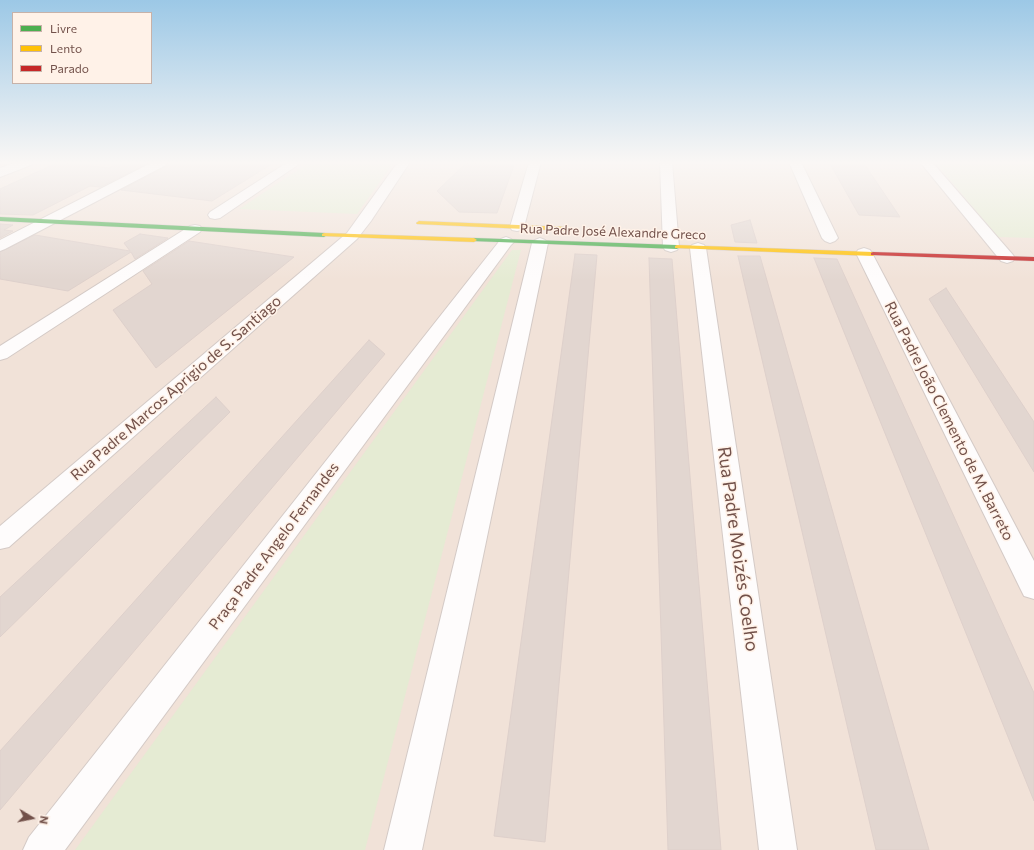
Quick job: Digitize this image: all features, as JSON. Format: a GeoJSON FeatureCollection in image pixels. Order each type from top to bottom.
{"type":"FeatureCollection","features":[{"type":"Feature","properties":{"kind":"street"},"geometry":{"type":"LineString","coordinates":[[0,246],[85,202]]}},
{"type":"Feature","properties":{"kind":"street"},"geometry":{"type":"LineString","coordinates":[[211,215],[232,202]]}},
{"type":"Feature","properties":{"kind":"street","name":"Rua Padre Marcos Aprigio de S. Santiago"},"geometry":{"type":"LineString","coordinates":[[0,540],[359,225],[376,202]]}},
{"type":"Feature","properties":{"kind":"street"},"geometry":{"type":"LineString","coordinates":[[512,234],[522,202]]}},
{"type":"Feature","properties":{"kind":"street"},"geometry":{"type":"LineString","coordinates":[[668,202],[671,247]]}},
{"type":"Feature","properties":{"kind":"street"},"geometry":{"type":"LineString","coordinates":[[814,202],[830,238]]}},
{"type":"Feature","properties":{"kind":"street"},"geometry":{"type":"LineString","coordinates":[[959,202],[1007,258]]}},
{"type":"Feature","properties":{"kind":"street"},"geometry":{"type":"LineString","coordinates":[[55,208],[87,209]]}},
{"type":"Feature","properties":{"kind":"street"},"geometry":{"type":"LineString","coordinates":[[211,215],[230,216]]}},
{"type":"Feature","properties":{"kind":"street","name":"Rua Padre José Alexandre Greco"},"geometry":{"type":"LineString","coordinates":[[0,219],[195,229],[359,225],[512,234],[578,229]]}},
{"type":"Feature","properties":{"kind":"street","name":"Rua Padre José Alexandre Greco"},"geometry":{"type":"LineString","coordinates":[[410,223],[512,234],[540,243],[1034,259]]}},
{"type":"Feature","properties":{"kind":"street"},"geometry":{"type":"LineString","coordinates":[[0,354],[195,229]]}},
{"type":"Feature","properties":{"kind":"street","name":"Praça Padre Angelo Fernandes"},"geometry":{"type":"LineString","coordinates":[[42,850],[512,234]]}},
{"type":"Feature","properties":{"kind":"street"},"geometry":{"type":"LineString","coordinates":[[403,850],[540,243]]}},
{"type":"Feature","properties":{"kind":"street"},"geometry":{"type":"LineString","coordinates":[[979,243],[1010,244]]}},
{"type":"Feature","properties":{"kind":"street","name":"Rua Padre Moizés Coelho"},"geometry":{"type":"LineString","coordinates":[[698,248],[778,850]]}},
{"type":"Feature","properties":{"kind":"street","name":"Rua Padre João Clemento de M. Barreto"},"geometry":{"type":"LineString","coordinates":[[864,254],[1034,588]]}},
{"type":"Feature","properties":{"kind":"shaded area"},"geometry":{"type":"Polygon","coordinates":[[[0,202],[1034,202],[1034,850],[0,850],[0,202]]]}},
{"type":"Feature","properties":{"kind":"green space"},"geometry":{"type":"Polygon","coordinates":[[[250,202],[366,202],[357,214],[239,209],[250,202]]]}},
{"type":"Feature","properties":{"kind":"green space"},"geometry":{"type":"Polygon","coordinates":[[[968,202],[1034,202],[1034,238],[998,237],[968,202]]]}},
{"type":"Feature","properties":{"kind":"green space"},"geometry":{"type":"Polygon","coordinates":[[[512,250],[521,250],[365,850],[75,850],[512,250]]]}},
{"type":"Feature","properties":{"kind":"building"},"geometry":{"type":"Polygon","coordinates":[[[0,202],[59,202],[33,215],[0,214],[0,202]]]}},
{"type":"Feature","properties":{"kind":"building"},"geometry":{"type":"Polygon","coordinates":[[[448,202],[501,202],[497,213],[459,212],[448,202]]]}},
{"type":"Feature","properties":{"kind":"building"},"geometry":{"type":"Polygon","coordinates":[[[851,202],[890,202],[900,217],[859,215],[851,202]]]}},
{"type":"Feature","properties":{"kind":"building"},"geometry":{"type":"Polygon","coordinates":[[[750,220],[757,243],[735,242],[731,225],[750,220]]]}},
{"type":"Feature","properties":{"kind":"building"},"geometry":{"type":"Polygon","coordinates":[[[0,224],[13,225],[4,230],[13,231],[0,238],[0,224]]]}},
{"type":"Feature","properties":{"kind":"building"},"geometry":{"type":"Polygon","coordinates":[[[140,234],[168,238],[135,259],[131,252],[68,291],[0,279],[0,252],[35,235],[130,251],[124,243],[140,234]]]}},
{"type":"Feature","properties":{"kind":"building"},"geometry":{"type":"Polygon","coordinates":[[[189,241],[294,257],[156,368],[113,310],[152,284],[143,271],[189,241]]]}},
{"type":"Feature","properties":{"kind":"building"},"geometry":{"type":"Polygon","coordinates":[[[575,254],[597,255],[545,842],[494,836],[575,254]]]}},
{"type":"Feature","properties":{"kind":"building"},"geometry":{"type":"Polygon","coordinates":[[[738,256],[760,256],[929,850],[876,850],[738,256]]]}},
{"type":"Feature","properties":{"kind":"building"},"geometry":{"type":"Polygon","coordinates":[[[649,258],[672,259],[721,850],[668,850],[649,258]]]}},
{"type":"Feature","properties":{"kind":"building"},"geometry":{"type":"Polygon","coordinates":[[[814,258],[837,259],[1034,693],[1034,801],[814,258]]]}},
{"type":"Feature","properties":{"kind":"building"},"geometry":{"type":"Polygon","coordinates":[[[946,288],[1034,422],[1034,472],[929,299],[946,288]]]}},
{"type":"Feature","properties":{"kind":"building"},"geometry":{"type":"Polygon","coordinates":[[[369,340],[385,354],[0,810],[0,751],[369,340]]]}},
{"type":"Feature","properties":{"kind":"building"},"geometry":{"type":"Polygon","coordinates":[[[216,397],[230,412],[0,637],[0,597],[216,397]]]}},
{"type":"Feature","properties":{"kind":"traffic: fast"},"geometry":{"type":"LineString","coordinates":[[0,219],[324,235]]}},
{"type":"Feature","properties":{"kind":"traffic: fast"},"geometry":{"type":"LineString","coordinates":[[474,240],[677,247]]}},
{"type":"Feature","properties":{"kind":"traffic: slow"},"geometry":{"type":"LineString","coordinates":[[419,223],[568,229]]}},
{"type":"Feature","properties":{"kind":"traffic: slow"},"geometry":{"type":"LineString","coordinates":[[324,235],[474,240]]}},
{"type":"Feature","properties":{"kind":"traffic: slow"},"geometry":{"type":"LineString","coordinates":[[677,247],[873,254]]}},
{"type":"Feature","properties":{"kind":"traffic: jam"},"geometry":{"type":"LineString","coordinates":[[873,254],[1034,259]]}}]}
